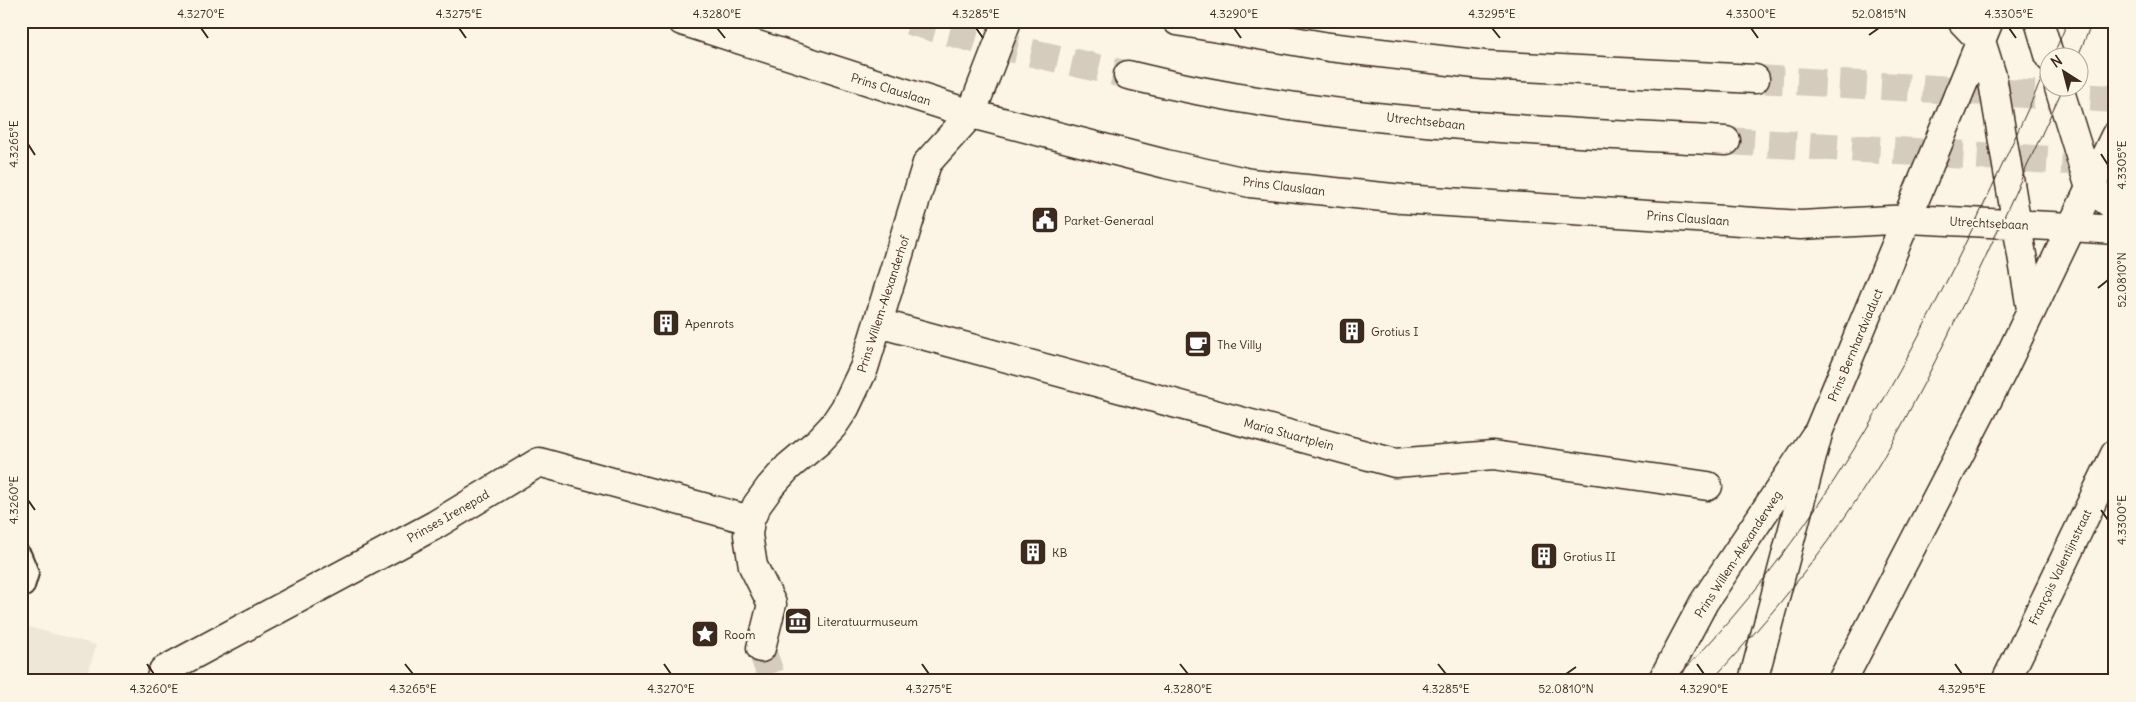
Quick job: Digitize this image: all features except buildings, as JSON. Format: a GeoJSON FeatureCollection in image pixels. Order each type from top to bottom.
{"type":"FeatureCollection","features":[{"type":"Feature","properties":{"kind":"street","name":"Prins Clauslaan"},"geometry":{"type":"LineString","coordinates":[[682,21],[971,114],[1166,164],[1250,183],[1402,198],[1801,225],[1908,219]]}},
{"type":"Feature","properties":{"kind":"street"},"geometry":{"type":"LineString","coordinates":[[971,114],[1006,21]]}},
{"type":"Feature","properties":{"kind":"street"},"geometry":{"type":"LineString","coordinates":[[1177,21],[1330,47],[1484,65],[1755,79]]}},
{"type":"Feature","properties":{"kind":"street"},"geometry":{"type":"LineString","coordinates":[[1962,21],[1985,31],[2031,309]]}},
{"type":"Feature","properties":{"kind":"street"},"geometry":{"type":"LineString","coordinates":[[2038,21],[2047,48]]}},
{"type":"Feature","properties":{"kind":"street","name":"Prins Bernhardviaduct"},"geometry":{"type":"LineString","coordinates":[[1753,681],[1819,430],[1985,31]]}},
{"type":"Feature","properties":{"kind":"street","name":"Utrechtsebaan"},"geometry":{"type":"LineString","coordinates":[[1128,75],[1184,89],[1324,110],[1484,127],[1726,142]]}},
{"type":"Feature","properties":{"kind":"street"},"geometry":{"type":"LineString","coordinates":[[2062,98],[2090,188],[2115,207]]}},
{"type":"Feature","properties":{"kind":"street","name":"Prins Willem-Alexanderhof"},"geometry":{"type":"LineString","coordinates":[[761,648],[772,604],[753,566],[748,535],[750,520],[757,504],[770,486],[834,426],[864,368],[927,163],[971,114]]}},
{"type":"Feature","properties":{"kind":"street"},"geometry":{"type":"LineString","coordinates":[[1842,681],[2002,370],[2115,136]]}},
{"type":"Feature","properties":{"kind":"street","name":"Utrechtsebaan"},"geometry":{"type":"LineString","coordinates":[[1908,219],[2115,230]]}},
{"type":"Feature","properties":{"kind":"street","name":"Maria Stuartplein"},"geometry":{"type":"LineString","coordinates":[[878,323],[1395,463],[1493,455],[1708,486]]}},
{"type":"Feature","properties":{"kind":"street","name":"Prins Willem-Alexanderweg"},"geometry":{"type":"LineString","coordinates":[[1662,681],[1704,602],[1819,430]]}},
{"type":"Feature","properties":{"kind":"street","name":"François Valentijnstraat"},"geometry":{"type":"LineString","coordinates":[[2006,681],[2115,454]]}},
{"type":"Feature","properties":{"kind":"street","name":"Prinses Irenepad"},"geometry":{"type":"LineString","coordinates":[[161,676],[435,525],[539,462],[750,520]]}},
{"type":"Feature","properties":{"kind":"lane"},"geometry":{"type":"LineString","coordinates":[[21,556],[28,573],[24,586],[21,586]]}},
{"type":"Feature","properties":{"kind":"shaded area"},"geometry":{"type":"Polygon","coordinates":[[[21,625],[96,645],[86,681],[21,681],[21,625]]]}},
{"type":"Feature","properties":{"kind":"tunnel"},"geometry":{"type":"LineString","coordinates":[[909,21],[993,44],[1128,75]]}},
{"type":"Feature","properties":{"kind":"tunnel"},"geometry":{"type":"LineString","coordinates":[[1755,79],[2115,99]]}},
{"type":"Feature","properties":{"kind":"tunnel"},"geometry":{"type":"LineString","coordinates":[[1726,141],[2104,163]]}},
{"type":"Feature","properties":{"kind":"tunnel"},"geometry":{"type":"LineString","coordinates":[[761,648],[773,681]]}},
{"type":"Feature","properties":{"kind":"tram line"},"geometry":{"type":"LineString","coordinates":[[2056,48],[2068,21]]}},
{"type":"Feature","properties":{"kind":"tram line"},"geometry":{"type":"LineString","coordinates":[[2081,48],[2093,21]]}},
{"type":"Feature","properties":{"kind":"tram line"},"geometry":{"type":"LineString","coordinates":[[1673,681],[1735,614],[1791,543],[1842,468],[1889,391],[1932,311],[1972,230],[2038,87]]}},
{"type":"Feature","properties":{"kind":"tram line"},"geometry":{"type":"LineString","coordinates":[[1711,681],[1791,590],[1839,526],[1883,458],[1946,340],[2058,98]]}},
{"type":"Feature","properties":{"kind":"place","name":"Parket-Generaal"},"geometry":{"type":"Point","coordinates":[1045,220]}},
{"type":"Feature","properties":{"kind":"place","name":"Apenrots"},"geometry":{"type":"Point","coordinates":[666,323]}},
{"type":"Feature","properties":{"kind":"place","name":"Grotius I"},"geometry":{"type":"Point","coordinates":[1352,331]}},
{"type":"Feature","properties":{"kind":"place","name":"The Villy"},"geometry":{"type":"Point","coordinates":[1198,344]}},
{"type":"Feature","properties":{"kind":"place","name":"KB"},"geometry":{"type":"Point","coordinates":[1033,552]}},
{"type":"Feature","properties":{"kind":"place","name":"Grotius II"},"geometry":{"type":"Point","coordinates":[1544,556]}},
{"type":"Feature","properties":{"kind":"place","name":"Literatuurmuseum"},"geometry":{"type":"Point","coordinates":[798,621]}},
{"type":"Feature","properties":{"kind":"place","name":"Room"},"geometry":{"type":"Point","coordinates":[705,634]}}]}
